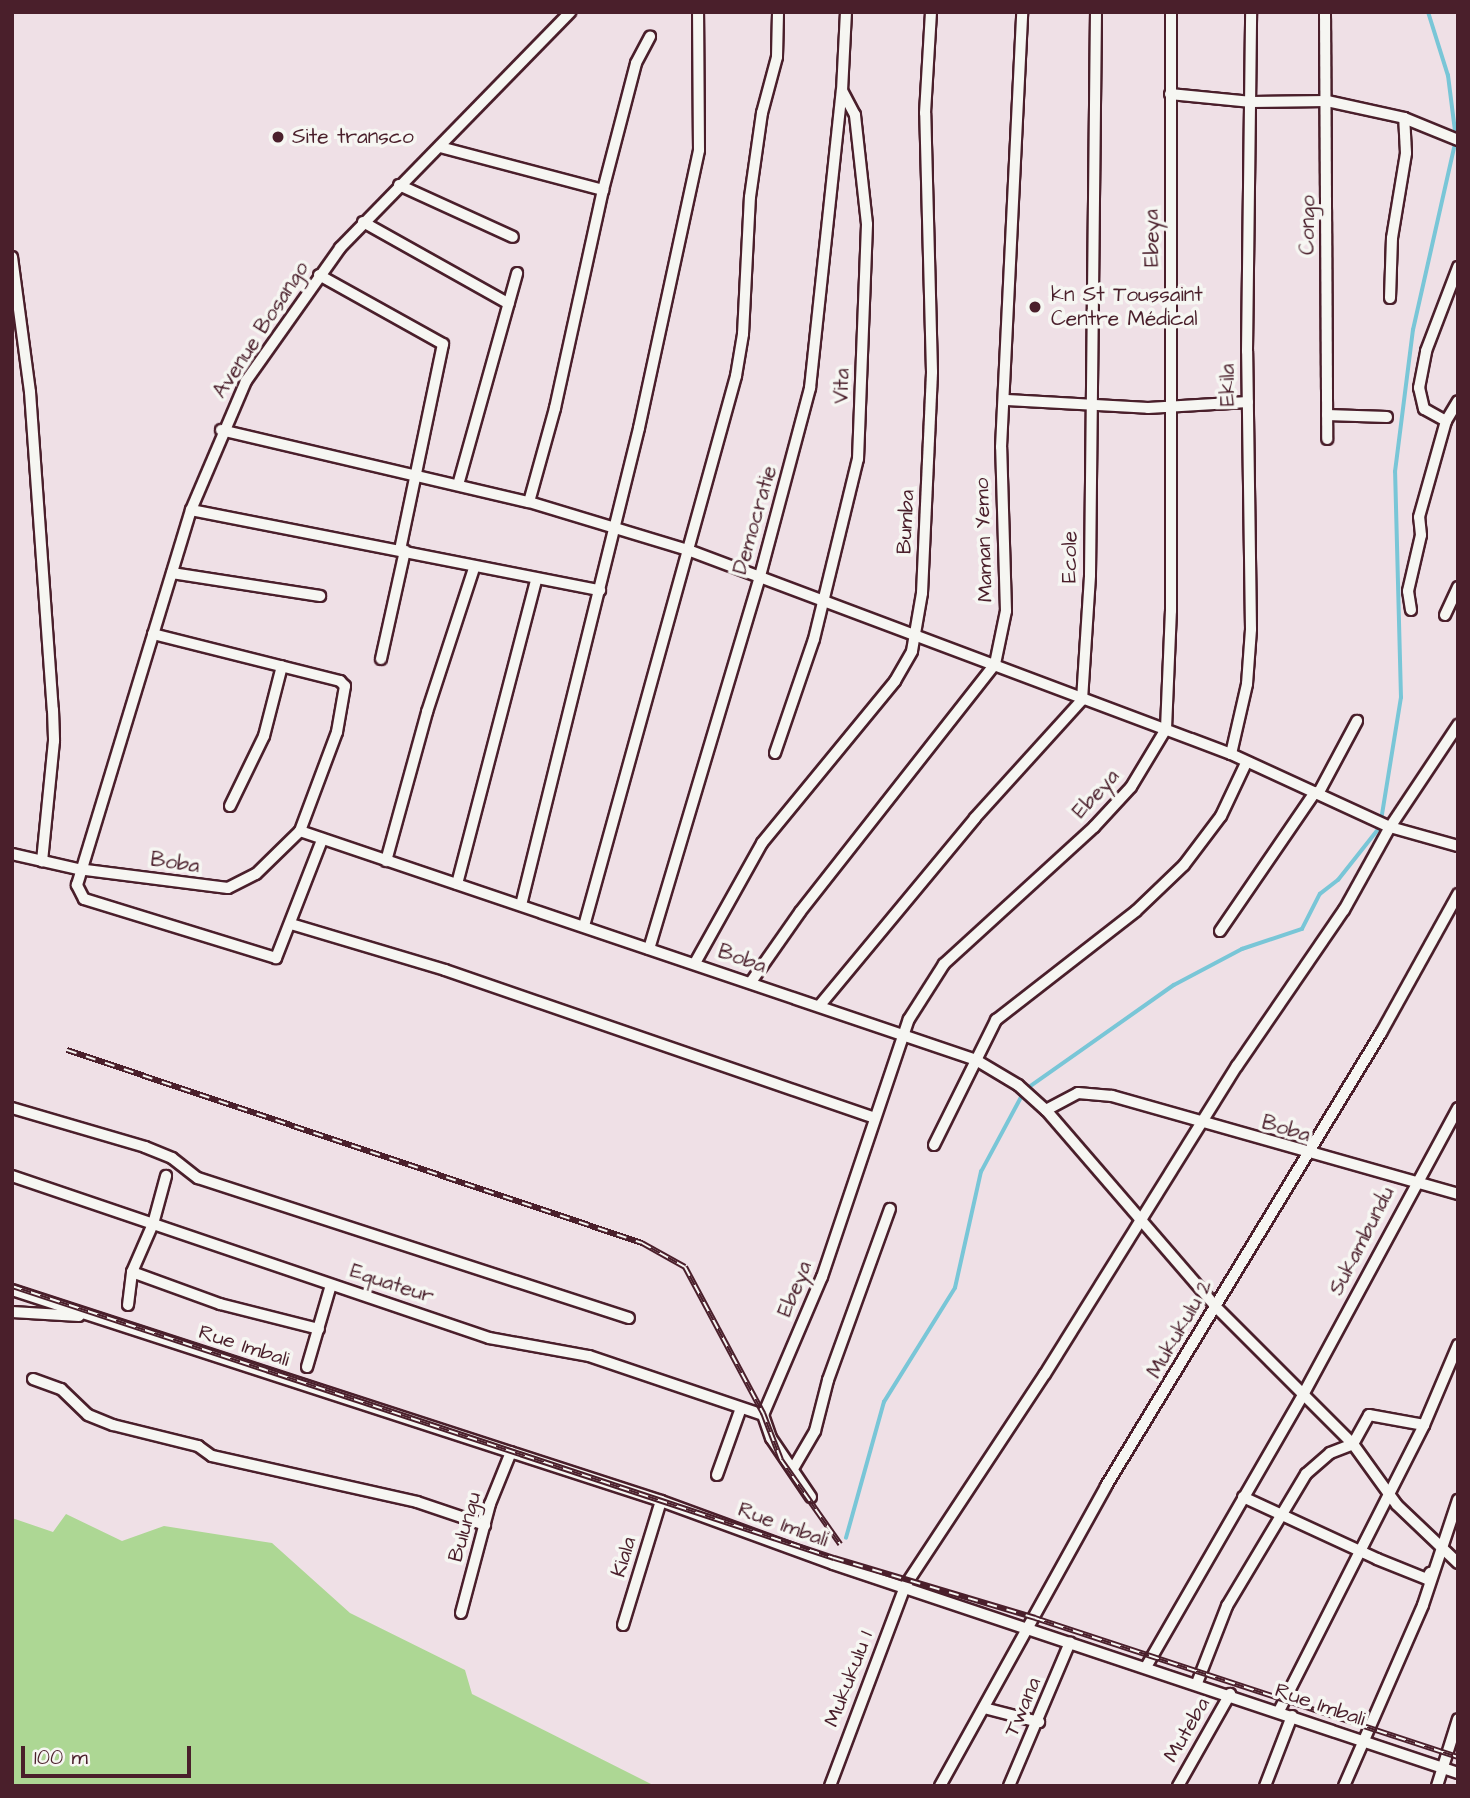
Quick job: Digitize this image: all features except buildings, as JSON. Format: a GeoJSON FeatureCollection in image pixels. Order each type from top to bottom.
{"type":"FeatureCollection","features":[{"type":"Feature","properties":{"kind":"street","name":"Avenue Bosango"},"geometry":{"type":"LineString","coordinates":[[78,869],[191,510],[221,430],[246,381],[319,275],[363,222],[440,147],[570,12]]}},
{"type":"Feature","properties":{"kind":"street"},"geometry":{"type":"LineString","coordinates":[[521,905],[615,527],[699,150],[698,12]]}},
{"type":"Feature","properties":{"kind":"street"},"geometry":{"type":"LineString","coordinates":[[584,926],[688,550],[741,345],[750,197],[762,113],[777,57],[778,12]]}},
{"type":"Feature","properties":{"kind":"street","name":"Vita"},"geometry":{"type":"LineString","coordinates":[[775,753],[824,601],[855,480],[862,366],[864,178],[855,114],[842,91],[846,12]]}},
{"type":"Feature","properties":{"kind":"street","name":"Bumba"},"geometry":{"type":"LineString","coordinates":[[695,963],[762,843],[895,681],[906,664],[915,637],[922,593],[932,372],[925,113],[931,12]]}},
{"type":"Feature","properties":{"kind":"street","name":"Maman Yemo"},"geometry":{"type":"LineString","coordinates":[[751,982],[800,912],[995,664],[1006,611],[1001,447],[1007,400],[1007,275],[1022,12]]}},
{"type":"Feature","properties":{"kind":"street","name":"Ecole"},"geometry":{"type":"LineString","coordinates":[[1082,700],[1090,575],[1089,404],[1096,12]]}},
{"type":"Feature","properties":{"kind":"street","name":"Ebeya"},"geometry":{"type":"LineString","coordinates":[[763,1415],[822,1277],[903,1033],[944,964],[1094,827],[1143,770],[1166,729],[1171,404],[1171,12]]}},
{"type":"Feature","properties":{"kind":"street","name":"Ekila"},"geometry":{"type":"LineString","coordinates":[[1231,754],[1251,647],[1247,188],[1252,102],[1251,12]]}},
{"type":"Feature","properties":{"kind":"street","name":"Congo"},"geometry":{"type":"LineString","coordinates":[[1325,12],[1327,439]]}},
{"type":"Feature","properties":{"kind":"street"},"geometry":{"type":"LineString","coordinates":[[529,502],[555,408],[603,190],[636,63],[650,37]]}},
{"type":"Feature","properties":{"kind":"street","name":"Democratie"},"geometry":{"type":"LineString","coordinates":[[649,948],[760,576],[810,388],[842,91]]}},
{"type":"Feature","properties":{"kind":"street"},"geometry":{"type":"LineString","coordinates":[[1170,94],[1252,102],[1327,101],[1404,118],[1458,140]]}},
{"type":"Feature","properties":{"kind":"street"},"geometry":{"type":"LineString","coordinates":[[1390,298],[1392,238],[1406,153],[1404,118]]}},
{"type":"Feature","properties":{"kind":"street"},"geometry":{"type":"LineString","coordinates":[[440,147],[603,190]]}},
{"type":"Feature","properties":{"kind":"street"},"geometry":{"type":"LineString","coordinates":[[399,185],[513,237]]}},
{"type":"Feature","properties":{"kind":"street"},"geometry":{"type":"LineString","coordinates":[[363,222],[509,304]]}},
{"type":"Feature","properties":{"kind":"street"},"geometry":{"type":"LineString","coordinates":[[12,257],[30,392],[54,731],[42,861]]}},
{"type":"Feature","properties":{"kind":"street"},"geometry":{"type":"LineString","coordinates":[[1446,421],[1424,409],[1419,388],[1426,351],[1458,267]]}},
{"type":"Feature","properties":{"kind":"street"},"geometry":{"type":"LineString","coordinates":[[458,485],[517,274]]}},
{"type":"Feature","properties":{"kind":"street"},"geometry":{"type":"LineString","coordinates":[[319,275],[443,344],[414,474],[381,659]]}},
{"type":"Feature","properties":{"kind":"street"},"geometry":{"type":"LineString","coordinates":[[1007,400],[1148,408],[1171,404],[1248,402]]}},
{"type":"Feature","properties":{"kind":"street"},"geometry":{"type":"LineString","coordinates":[[1411,610],[1408,591],[1421,535],[1419,517],[1446,421],[1458,401]]}},
{"type":"Feature","properties":{"kind":"street"},"geometry":{"type":"LineString","coordinates":[[1327,415],[1387,417]]}},
{"type":"Feature","properties":{"kind":"street"},"geometry":{"type":"LineString","coordinates":[[221,430],[529,502],[688,550],[1231,754],[1376,822],[1458,846]]}},
{"type":"Feature","properties":{"kind":"street"},"geometry":{"type":"LineString","coordinates":[[191,510],[402,551],[536,581],[600,590]]}},
{"type":"Feature","properties":{"kind":"street"},"geometry":{"type":"LineString","coordinates":[[386,861],[427,712],[474,568]]}},
{"type":"Feature","properties":{"kind":"street"},"geometry":{"type":"LineString","coordinates":[[172,572],[320,596]]}},
{"type":"Feature","properties":{"kind":"street"},"geometry":{"type":"LineString","coordinates":[[457,884],[536,581]]}},
{"type":"Feature","properties":{"kind":"street"},"geometry":{"type":"LineString","coordinates":[[1445,615],[1458,587]]}},
{"type":"Feature","properties":{"kind":"street"},"geometry":{"type":"LineString","coordinates":[[153,634],[340,681],[346,693],[300,831]]}},
{"type":"Feature","properties":{"kind":"street"},"geometry":{"type":"LineString","coordinates":[[230,806],[264,736],[282,666]]}},
{"type":"Feature","properties":{"kind":"street"},"geometry":{"type":"LineString","coordinates":[[820,1005],[975,818],[1082,700]]}},
{"type":"Feature","properties":{"kind":"street"},"geometry":{"type":"LineString","coordinates":[[1220,931],[1317,793],[1357,722]]}},
{"type":"Feature","properties":{"kind":"street","name":"Mukukulu 1"},"geometry":{"type":"LineString","coordinates":[[830,1786],[905,1586],[1200,1124],[1358,888],[1390,827],[1458,724]]}},
{"type":"Feature","properties":{"kind":"street"},"geometry":{"type":"LineString","coordinates":[[934,1146],[996,1020],[1136,911],[1184,865],[1221,816],[1247,763]]}},
{"type":"Feature","properties":{"kind":"street","name":"Boba"},"geometry":{"type":"LineString","coordinates":[[12,854],[78,869],[228,888],[256,874],[300,831],[903,1033],[976,1060],[1018,1085],[1046,1110],[1078,1093],[1134,1101],[1200,1124],[1413,1185],[1458,1194]]}},
{"type":"Feature","properties":{"kind":"street"},"geometry":{"type":"LineString","coordinates":[[78,869],[77,886],[84,899],[266,958],[276,958],[282,951],[322,840]]}},
{"type":"Feature","properties":{"kind":"street","name":"Mukukulu 2"},"geometry":{"type":"LineString","coordinates":[[940,1786],[1026,1628],[1305,1154],[1381,1033],[1458,894]]}},
{"type":"Feature","properties":{"kind":"street"},"geometry":{"type":"LineString","coordinates":[[291,924],[445,970],[874,1118]]}},
{"type":"Feature","properties":{"kind":"street"},"geometry":{"type":"LineString","coordinates":[[12,1108],[145,1147],[172,1158],[198,1178],[265,1196],[308,1215],[629,1318]]}},
{"type":"Feature","properties":{"kind":"street","name":"Sukambundu"},"geometry":{"type":"LineString","coordinates":[[1146,1667],[1304,1393],[1413,1185],[1458,1108]]}},
{"type":"Feature","properties":{"kind":"street"},"geometry":{"type":"LineString","coordinates":[[1046,1110],[1215,1306],[1353,1444],[1389,1489],[1397,1505],[1442,1543],[1458,1563]]}},
{"type":"Feature","properties":{"kind":"street","name":"Equateur"},"geometry":{"type":"LineString","coordinates":[[12,1176],[489,1338],[589,1356],[763,1415]]}},
{"type":"Feature","properties":{"kind":"street"},"geometry":{"type":"LineString","coordinates":[[128,1305],[132,1272],[153,1224],[166,1177]]}},
{"type":"Feature","properties":{"kind":"street"},"geometry":{"type":"LineString","coordinates":[[794,1467],[815,1432],[828,1380],[890,1209]]}},
{"type":"Feature","properties":{"kind":"street"},"geometry":{"type":"LineString","coordinates":[[132,1272],[219,1304],[319,1329]]}},
{"type":"Feature","properties":{"kind":"street"},"geometry":{"type":"LineString","coordinates":[[307,1367],[331,1284]]}},
{"type":"Feature","properties":{"kind":"street"},"geometry":{"type":"LineString","coordinates":[[12,1290],[94,1317]]}},
{"type":"Feature","properties":{"kind":"street"},"geometry":{"type":"LineString","coordinates":[[12,1312],[94,1317]]}},
{"type":"Feature","properties":{"kind":"street","name":"Rue Imbali"},"geometry":{"type":"LineString","coordinates":[[94,1317],[661,1501],[1026,1628],[1198,1683],[1458,1773]]}},
{"type":"Feature","properties":{"kind":"street"},"geometry":{"type":"LineString","coordinates":[[1279,1711],[1357,1550],[1424,1425],[1457,1350]]}},
{"type":"Feature","properties":{"kind":"street"},"geometry":{"type":"LineString","coordinates":[[33,1379],[61,1389],[88,1415],[113,1425],[190,1443],[212,1456],[416,1502],[485,1525]]}},
{"type":"Feature","properties":{"kind":"street"},"geometry":{"type":"LineString","coordinates":[[717,1475],[741,1408]]}},
{"type":"Feature","properties":{"kind":"street"},"geometry":{"type":"LineString","coordinates":[[763,1415],[771,1438],[794,1467],[811,1497]]}},
{"type":"Feature","properties":{"kind":"street"},"geometry":{"type":"LineString","coordinates":[[1198,1683],[1227,1606],[1306,1474],[1330,1453],[1353,1444],[1369,1415],[1424,1425]]}},
{"type":"Feature","properties":{"kind":"street","name":"Bulungu"},"geometry":{"type":"LineString","coordinates":[[461,1613],[485,1525],[511,1452]]}},
{"type":"Feature","properties":{"kind":"street"},"geometry":{"type":"LineString","coordinates":[[1243,1497],[1279,1518],[1427,1579],[1432,1571]]}},
{"type":"Feature","properties":{"kind":"street"},"geometry":{"type":"LineString","coordinates":[[1344,1786],[1423,1605],[1432,1571],[1458,1500]]}},
{"type":"Feature","properties":{"kind":"street","name":"Kiala"},"geometry":{"type":"LineString","coordinates":[[623,1625],[661,1501]]}},
{"type":"Feature","properties":{"kind":"street","name":"Twana"},"geometry":{"type":"LineString","coordinates":[[1009,1786],[1070,1642]]}},
{"type":"Feature","properties":{"kind":"street","name":"Muteba"},"geometry":{"type":"LineString","coordinates":[[1178,1786],[1230,1695]]}},
{"type":"Feature","properties":{"kind":"street"},"geometry":{"type":"LineString","coordinates":[[984,1708],[1038,1722]]}},
{"type":"Feature","properties":{"kind":"street"},"geometry":{"type":"LineString","coordinates":[[1265,1786],[1292,1716]]}},
{"type":"Feature","properties":{"kind":"street"},"geometry":{"type":"LineString","coordinates":[[1437,1786],[1458,1719]]}},
{"type":"Feature","properties":{"kind":"green space"},"geometry":{"type":"Polygon","coordinates":[[[66,1514],[122,1541],[164,1526],[272,1543],[350,1613],[465,1670],[472,1694],[655,1786],[12,1786],[12,1518],[53,1532],[66,1514]]]}},
{"type":"Feature","properties":{"kind":"waterway"},"geometry":{"type":"LineString","coordinates":[[846,1538],[884,1402],[955,1288],[981,1172],[1025,1090],[1174,985],[1242,949],[1302,929],[1320,894],[1338,880],[1380,827],[1401,698],[1395,472],[1413,330],[1456,139],[1448,76],[1428,12]]}},
{"type":"Feature","properties":{"kind":"railway"},"geometry":{"type":"LineString","coordinates":[[67,1050],[642,1243],[685,1267],[763,1413],[781,1460],[840,1544]]}},
{"type":"Feature","properties":{"kind":"railway"},"geometry":{"type":"LineString","coordinates":[[12,1286],[834,1558],[1035,1618],[1458,1757]]}},
{"type":"Feature","properties":{"kind":"place","name":"Site transco"},"geometry":{"type":"Point","coordinates":[278,137]}},
{"type":"Feature","properties":{"kind":"place","name":"kn St Toussaint Centre Médical"},"geometry":{"type":"Point","coordinates":[1035,307]}}]}
